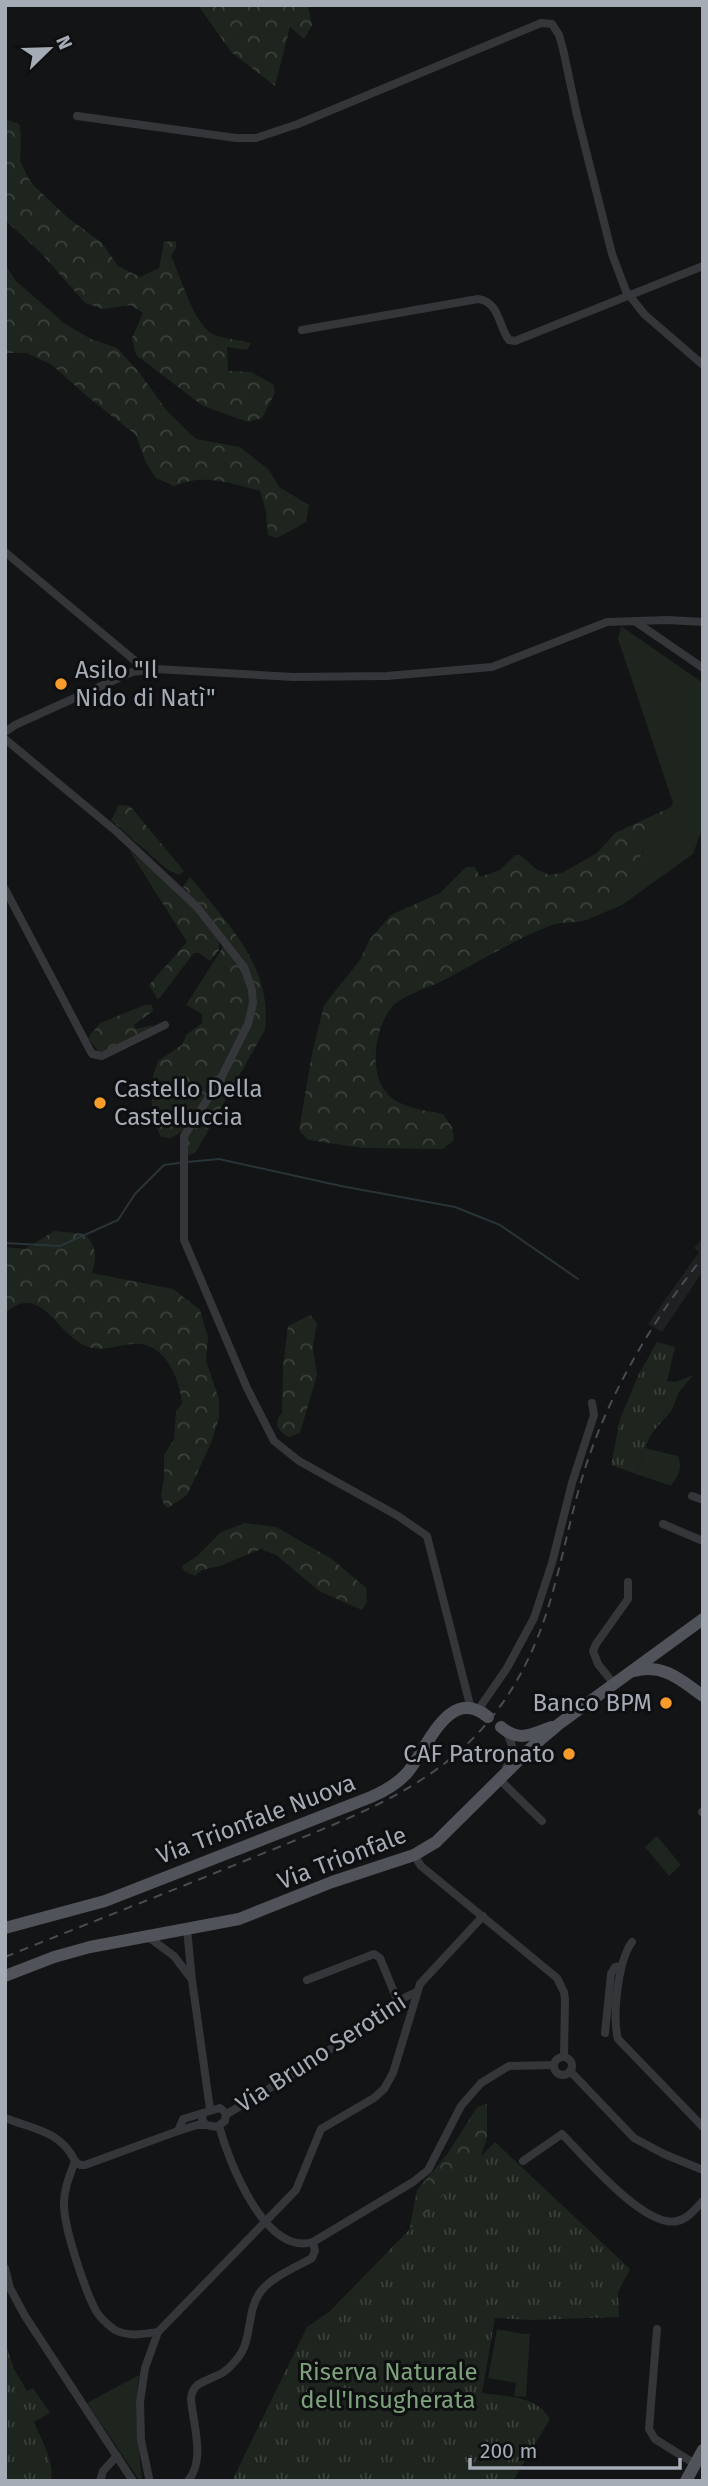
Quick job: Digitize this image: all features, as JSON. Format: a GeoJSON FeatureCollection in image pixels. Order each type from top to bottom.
{"type":"FeatureCollection","features":[{"type":"Feature","properties":{"kind":"main road","name":"Via Trionfale"},"geometry":{"type":"LineString","coordinates":[[5,1976],[66,1953],[250,1916],[337,1880],[414,1856],[436,1842],[559,1724],[703,1619]]}},
{"type":"Feature","properties":{"kind":"main road"},"geometry":{"type":"LineString","coordinates":[[673,1674],[666,1659],[674,1640]]}},
{"type":"Feature","properties":{"kind":"main road"},"geometry":{"type":"LineString","coordinates":[[630,1672],[654,1669],[673,1674],[703,1696]]}},
{"type":"Feature","properties":{"kind":"main road","name":"Via Trionfale Nuova"},"geometry":{"type":"LineString","coordinates":[[5,1928],[105,1901],[372,1797],[390,1788],[405,1774],[446,1716],[455,1710],[479,1712]]}},
{"type":"Feature","properties":{"kind":"main road"},"geometry":{"type":"LineString","coordinates":[[504,1730],[516,1737],[559,1724]]}},
{"type":"Feature","properties":{"kind":"main road"},"geometry":{"type":"LineString","coordinates":[[686,2481],[703,2450]]}},
{"type":"Feature","properties":{"kind":"street"},"geometry":{"type":"LineString","coordinates":[[77,116],[236,138],[256,138],[298,124],[541,23],[552,24],[563,49],[612,254],[628,295],[643,314],[703,365]]}},
{"type":"Feature","properties":{"kind":"street"},"geometry":{"type":"LineString","coordinates":[[302,330],[478,299],[487,301],[494,307],[506,336],[515,341],[703,266]]}},
{"type":"Feature","properties":{"kind":"street"},"geometry":{"type":"LineString","coordinates":[[5,552],[146,670]]}},
{"type":"Feature","properties":{"kind":"street"},"geometry":{"type":"LineString","coordinates":[[635,621],[703,668]]}},
{"type":"Feature","properties":{"kind":"street"},"geometry":{"type":"LineString","coordinates":[[5,732],[132,672],[146,670],[320,677],[387,676],[492,667],[597,624],[635,621],[703,622]]}},
{"type":"Feature","properties":{"kind":"street"},"geometry":{"type":"LineString","coordinates":[[5,738],[117,832],[197,907],[244,967],[252,990],[253,1003],[248,1024],[220,1078],[184,1136],[184,1240],[247,1388],[274,1441],[299,1461],[398,1516],[427,1536],[479,1712]]}},
{"type":"Feature","properties":{"kind":"street"},"geometry":{"type":"LineString","coordinates":[[5,889],[92,1054],[102,1056],[166,1024]]}},
{"type":"Feature","properties":{"kind":"street"},"geometry":{"type":"LineString","coordinates":[[479,1712],[534,1618],[594,1415],[592,1404]]}},
{"type":"Feature","properties":{"kind":"street"},"geometry":{"type":"LineString","coordinates":[[692,1496],[703,1500]]}},
{"type":"Feature","properties":{"kind":"street"},"geometry":{"type":"LineString","coordinates":[[663,1524],[703,1541]]}},
{"type":"Feature","properties":{"kind":"street"},"geometry":{"type":"LineString","coordinates":[[614,1684],[598,1664],[593,1651],[628,1599],[628,1582]]}},
{"type":"Feature","properties":{"kind":"street"},"geometry":{"type":"LineString","coordinates":[[504,1730],[512,1742],[514,1753],[498,1780],[542,1821]]}},
{"type":"Feature","properties":{"kind":"street"},"geometry":{"type":"LineString","coordinates":[[414,1856],[421,1866],[541,1963],[561,1984],[565,1999],[564,2057]]}},
{"type":"Feature","properties":{"kind":"street"},"geometry":{"type":"LineString","coordinates":[[159,2481],[147,2480],[140,2402],[145,2368],[158,2332],[299,2185],[315,2137],[321,2129],[374,2098],[386,2086],[394,2068],[416,1992],[425,1976],[483,1916]]}},
{"type":"Feature","properties":{"kind":"street"},"geometry":{"type":"LineString","coordinates":[[187,1929],[206,2111],[202,2120],[206,2125]]}},
{"type":"Feature","properties":{"kind":"street"},"geometry":{"type":"LineString","coordinates":[[146,1936],[181,1963],[192,1980]]}},
{"type":"Feature","properties":{"kind":"street"},"geometry":{"type":"LineString","coordinates":[[632,1942],[624,1954],[621,1966],[615,2024],[618,2039],[703,2127]]}},
{"type":"Feature","properties":{"kind":"street"},"geometry":{"type":"LineString","coordinates":[[307,1980],[374,1954],[380,1958],[398,2002]]}},
{"type":"Feature","properties":{"kind":"street"},"geometry":{"type":"LineString","coordinates":[[605,2033],[611,1974],[615,1967],[621,1966]]}},
{"type":"Feature","properties":{"kind":"street","name":"Via Bruno Serotini"},"geometry":{"type":"LineString","coordinates":[[227,2114],[416,1992]]}},
{"type":"Feature","properties":{"kind":"street"},"geometry":{"type":"LineString","coordinates":[[554,2065],[557,2059],[564,2057]]}},
{"type":"Feature","properties":{"kind":"street"},"geometry":{"type":"LineString","coordinates":[[564,2057],[571,2062],[569,2071]]}},
{"type":"Feature","properties":{"kind":"street"},"geometry":{"type":"LineString","coordinates":[[554,2065],[559,2074],[569,2071]]}},
{"type":"Feature","properties":{"kind":"street"},"geometry":{"type":"LineString","coordinates":[[219,2126],[236,2176],[266,2221],[279,2236],[302,2245],[313,2242],[427,2171],[435,2161],[466,2098],[481,2083],[509,2066],[554,2065]]}},
{"type":"Feature","properties":{"kind":"street"},"geometry":{"type":"LineString","coordinates":[[569,2071],[634,2138],[703,2170]]}},
{"type":"Feature","properties":{"kind":"street"},"geometry":{"type":"LineString","coordinates":[[5,2118],[54,2135],[65,2144],[75,2161],[85,2165],[197,2125],[219,2126],[227,2119],[227,2114],[221,2109],[206,2111],[183,2119],[177,2131]]}},
{"type":"Feature","properties":{"kind":"street"},"geometry":{"type":"LineString","coordinates":[[523,2161],[562,2134],[632,2204],[657,2219],[677,2222],[703,2201]]}},
{"type":"Feature","properties":{"kind":"street"},"geometry":{"type":"LineString","coordinates":[[75,2161],[65,2191],[64,2213],[96,2310],[104,2321],[120,2332],[137,2335],[158,2332]]}},
{"type":"Feature","properties":{"kind":"street"},"geometry":{"type":"LineString","coordinates":[[188,2481],[198,2459],[192,2390],[199,2383],[223,2373],[236,2360],[247,2344],[253,2308],[260,2292],[272,2281],[312,2258],[315,2251],[313,2242]]}},
{"type":"Feature","properties":{"kind":"street"},"geometry":{"type":"LineString","coordinates":[[5,2268],[10,2288],[20,2307],[133,2481]]}},
{"type":"Feature","properties":{"kind":"street"},"geometry":{"type":"LineString","coordinates":[[657,2329],[649,2429],[655,2439],[695,2464]]}},
{"type":"Feature","properties":{"kind":"street"},"geometry":{"type":"LineString","coordinates":[[100,2481],[103,2471],[117,2456]]}},
{"type":"Feature","properties":{"kind":"shaded area"},"geometry":{"type":"Polygon","coordinates":[[[703,1238],[703,1271],[662,1332],[648,1324],[699,1252],[694,1248],[703,1238]]]}},
{"type":"Feature","properties":{"kind":"green space"},"geometry":{"type":"Polygon","coordinates":[[[198,5],[308,5],[312,25],[304,39],[290,27],[275,86],[231,52],[198,5]]]}},
{"type":"Feature","properties":{"kind":"green space"},"geometry":{"type":"Polygon","coordinates":[[[5,119],[19,124],[20,161],[31,183],[67,217],[102,243],[118,266],[140,277],[159,268],[164,242],[176,241],[176,248],[171,256],[199,320],[213,334],[251,343],[247,350],[227,347],[228,371],[251,372],[273,384],[275,393],[262,418],[248,422],[203,406],[136,355],[132,338],[143,313],[131,305],[103,309],[85,303],[42,254],[5,220],[5,119]]]}},
{"type":"Feature","properties":{"kind":"green space"},"geometry":{"type":"Polygon","coordinates":[[[5,264],[16,281],[64,323],[91,339],[117,348],[139,372],[167,411],[196,439],[240,447],[269,470],[279,487],[309,505],[306,522],[277,538],[268,535],[266,512],[260,491],[227,482],[207,480],[174,486],[156,478],[145,461],[136,435],[52,365],[27,353],[5,353],[5,264]]]}},
{"type":"Feature","properties":{"kind":"green space"},"geometry":{"type":"Polygon","coordinates":[[[621,626],[703,683],[703,826],[693,854],[622,905],[589,919],[594,906],[635,870],[658,825],[681,814],[671,807],[673,803],[618,639],[621,626]]]}},
{"type":"Feature","properties":{"kind":"green space"},"geometry":{"type":"Polygon","coordinates":[[[119,805],[130,806],[184,871],[179,875],[168,870],[111,820],[119,805]]]}},
{"type":"Feature","properties":{"kind":"green space"},"geometry":{"type":"Polygon","coordinates":[[[671,807],[682,814],[658,826],[644,848],[635,870],[594,906],[589,919],[557,924],[538,931],[442,981],[403,998],[389,1011],[379,1034],[376,1050],[376,1066],[384,1089],[399,1102],[443,1114],[452,1127],[454,1140],[443,1149],[363,1148],[308,1140],[299,1130],[312,1054],[324,1005],[360,960],[370,939],[391,915],[440,893],[466,867],[475,867],[480,877],[500,870],[515,855],[520,855],[536,869],[549,875],[562,873],[597,853],[615,833],[671,807]]]}},
{"type":"Feature","properties":{"kind":"green space"},"geometry":{"type":"Polygon","coordinates":[[[129,850],[188,900],[219,940],[219,950],[210,961],[199,953],[194,953],[158,1000],[149,985],[187,942],[129,850]]]}},
{"type":"Feature","properties":{"kind":"green space"},"geometry":{"type":"Polygon","coordinates":[[[190,877],[244,947],[255,966],[266,1007],[265,1030],[196,1152],[188,1156],[185,1133],[181,1132],[171,1138],[161,1137],[151,1117],[153,1076],[158,1061],[182,1045],[186,1035],[202,1023],[202,1014],[186,1005],[225,944],[221,932],[183,887],[190,877]]]}},
{"type":"Feature","properties":{"kind":"green space"},"geometry":{"type":"Polygon","coordinates":[[[145,1005],[152,1005],[153,1011],[134,1025],[136,1029],[153,1025],[150,1029],[103,1052],[98,1051],[88,1038],[100,1023],[145,1005]]]}},
{"type":"Feature","properties":{"kind":"green space"},"geometry":{"type":"Polygon","coordinates":[[[54,1231],[85,1234],[95,1252],[92,1273],[173,1289],[200,1310],[208,1337],[206,1361],[219,1399],[219,1418],[211,1443],[187,1495],[168,1508],[161,1496],[164,1455],[174,1439],[176,1411],[182,1404],[174,1373],[161,1354],[143,1344],[99,1349],[87,1346],[71,1336],[46,1312],[28,1303],[17,1305],[5,1313],[5,1247],[25,1249],[54,1231]]]}},
{"type":"Feature","properties":{"kind":"green space"},"geometry":{"type":"Polygon","coordinates":[[[310,1315],[317,1323],[313,1347],[317,1375],[300,1433],[289,1437],[280,1430],[277,1423],[282,1413],[283,1367],[288,1326],[310,1315]]]}},
{"type":"Feature","properties":{"kind":"green space"},"geometry":{"type":"Polygon","coordinates":[[[657,1342],[675,1347],[667,1381],[676,1382],[693,1375],[679,1392],[672,1410],[652,1433],[636,1474],[611,1465],[620,1419],[639,1374],[657,1342]]]}},
{"type":"Feature","properties":{"kind":"green space"},"geometry":{"type":"Polygon","coordinates":[[[645,1448],[678,1456],[680,1468],[671,1486],[636,1474],[645,1448]]]}},
{"type":"Feature","properties":{"kind":"green space"},"geometry":{"type":"Polygon","coordinates":[[[245,1523],[276,1527],[332,1559],[366,1588],[367,1602],[362,1610],[319,1591],[276,1555],[261,1549],[220,1566],[202,1570],[195,1576],[184,1571],[182,1566],[197,1556],[221,1532],[245,1523]]]}},
{"type":"Feature","properties":{"kind":"green space"},"geometry":{"type":"Polygon","coordinates":[[[657,1836],[681,1865],[669,1876],[645,1847],[657,1836]]]}},
{"type":"Feature","properties":{"kind":"green space"},"geometry":{"type":"Polygon","coordinates":[[[487,2104],[487,2138],[471,2186],[238,2481],[408,2236],[417,2190],[448,2153],[477,2107],[487,2104]]]}},
{"type":"Feature","properties":{"kind":"green space","name":"Riserva Naturale dell'Insugherata"},"geometry":{"type":"Polygon","coordinates":[[[495,2142],[630,2269],[618,2292],[619,2317],[531,2320],[495,2318],[482,2393],[529,2401],[544,2411],[550,2419],[513,2481],[232,2481],[307,2327],[329,2312],[495,2142]]]}},
{"type":"Feature","properties":{"kind":"green space"},"geometry":{"type":"Polygon","coordinates":[[[497,2329],[530,2333],[526,2397],[514,2396],[516,2383],[488,2378],[497,2329]]]}},
{"type":"Feature","properties":{"kind":"green space"},"geometry":{"type":"Polygon","coordinates":[[[5,2343],[14,2369],[27,2391],[33,2388],[50,2413],[34,2422],[49,2458],[51,2481],[5,2481],[5,2343]]]}},
{"type":"Feature","properties":{"kind":"green space"},"geometry":{"type":"Polygon","coordinates":[[[139,2375],[137,2414],[140,2481],[87,2403],[139,2375]]]}},
{"type":"Feature","properties":{"kind":"waterway"},"geometry":{"type":"LineString","coordinates":[[187,1162],[219,1159],[341,1186],[455,1207],[500,1225],[578,1279]]}},
{"type":"Feature","properties":{"kind":"waterway"},"geometry":{"type":"LineString","coordinates":[[5,1243],[60,1246],[118,1220],[135,1194],[164,1165],[179,1163]]}},
{"type":"Feature","properties":{"kind":"railway"},"geometry":{"type":"LineString","coordinates":[[5,1957],[290,1843],[378,1804],[418,1782],[455,1755],[487,1723],[515,1683],[539,1634],[552,1595],[583,1475],[618,1388],[649,1333],[703,1257]]}},
{"type":"Feature","properties":{"kind":"place","name":"Asilo \"Il Nido di Natì\""},"geometry":{"type":"Point","coordinates":[61,684]}},
{"type":"Feature","properties":{"kind":"place","name":"Castello Della Castelluccia"},"geometry":{"type":"Point","coordinates":[100,1103]}},
{"type":"Feature","properties":{"kind":"place","name":"Banco BPM"},"geometry":{"type":"Point","coordinates":[666,1703]}},
{"type":"Feature","properties":{"kind":"place","name":"CAF Patronato"},"geometry":{"type":"Point","coordinates":[569,1754]}}]}
